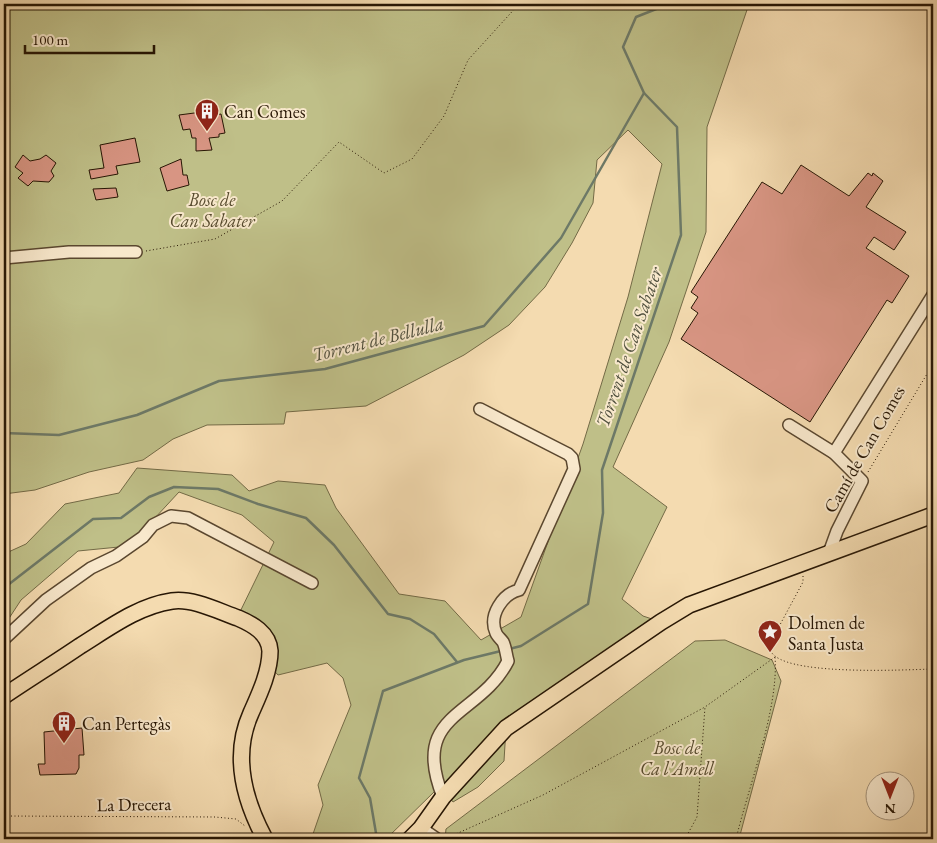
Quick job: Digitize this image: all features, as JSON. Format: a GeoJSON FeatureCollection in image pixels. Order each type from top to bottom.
{"type":"FeatureCollection","features":[{"type":"Feature","properties":{"kind":"main road"},"geometry":{"type":"LineString","coordinates":[[410,839],[421,828],[443,797],[506,728],[660,622],[689,606],[933,515]]}},
{"type":"Feature","properties":{"kind":"main road"},"geometry":{"type":"LineString","coordinates":[[4,696],[121,620],[146,608],[173,601],[198,605],[254,624],[265,637],[270,651],[261,690],[241,739],[240,764],[250,811],[265,839]]}},
{"type":"Feature","properties":{"kind":"street"},"geometry":{"type":"LineString","coordinates":[[4,258],[69,252],[136,252]]}},
{"type":"Feature","properties":{"kind":"street"},"geometry":{"type":"LineString","coordinates":[[834,454],[933,295]]}},
{"type":"Feature","properties":{"kind":"street"},"geometry":{"type":"LineString","coordinates":[[443,797],[435,776],[433,750],[439,732],[501,676],[508,662],[503,642],[496,633],[494,622],[500,602],[509,593],[520,590],[574,469],[574,463],[568,454],[480,409]]}},
{"type":"Feature","properties":{"kind":"street"},"geometry":{"type":"LineString","coordinates":[[789,425],[834,454],[862,481]]}},
{"type":"Feature","properties":{"kind":"street","name":"Camí de Can Comes"},"geometry":{"type":"LineString","coordinates":[[829,554],[837,531],[862,481]]}},
{"type":"Feature","properties":{"kind":"street"},"geometry":{"type":"LineString","coordinates":[[4,639],[46,600],[91,568],[116,556],[143,537],[153,525],[171,516],[188,518],[312,584]]}},
{"type":"Feature","properties":{"kind":"street"},"geometry":{"type":"LineString","coordinates":[[421,828],[437,839]]}},
{"type":"Feature","properties":{"kind":"path"},"geometry":{"type":"LineString","coordinates":[[136,252],[215,239],[282,201],[339,142],[384,173],[412,159],[444,116],[468,60],[519,4]]}},
{"type":"Feature","properties":{"kind":"path","name":"Camí de Can Comes"},"geometry":{"type":"LineString","coordinates":[[862,481],[933,364]]}},
{"type":"Feature","properties":{"kind":"path"},"geometry":{"type":"LineString","coordinates":[[736,839],[767,724],[775,679],[775,657],[768,647],[803,582],[805,563]]}},
{"type":"Feature","properties":{"kind":"path"},"geometry":{"type":"LineString","coordinates":[[775,657],[803,666],[886,671],[933,669]]}},
{"type":"Feature","properties":{"kind":"path"},"geometry":{"type":"LineString","coordinates":[[442,839],[460,834],[543,795],[705,707],[775,657]]}},
{"type":"Feature","properties":{"kind":"path"},"geometry":{"type":"LineString","coordinates":[[685,839],[697,817],[705,707]]}},
{"type":"Feature","properties":{"kind":"path","name":"La Drecera"},"geometry":{"type":"LineString","coordinates":[[4,816],[215,817],[236,819],[251,830]]}},
{"type":"Feature","properties":{"kind":"green space","name":"Bosc de Can Sabater"},"geometry":{"type":"Polygon","coordinates":[[[4,4],[749,4],[707,127],[706,232],[669,342],[613,467],[667,507],[622,599],[643,616],[661,622],[506,728],[504,761],[478,787],[453,802],[435,777],[435,791],[386,839],[356,839],[313,834],[323,805],[318,785],[351,705],[343,678],[327,663],[278,675],[268,664],[270,651],[237,618],[274,542],[242,515],[179,492],[129,546],[78,551],[21,600],[4,626],[4,554],[26,544],[65,504],[119,493],[137,468],[232,475],[249,491],[278,481],[325,485],[336,508],[399,594],[445,601],[481,640],[521,617],[583,444],[628,297],[662,164],[628,130],[597,160],[593,203],[572,243],[545,287],[509,325],[464,355],[366,406],[286,412],[284,424],[207,425],[173,439],[143,460],[89,472],[35,490],[4,494],[4,4]]]}},
{"type":"Feature","properties":{"kind":"green space","name":"Bosc de Ca l'Amell"},"geometry":{"type":"Polygon","coordinates":[[[725,640],[772,660],[781,681],[739,839],[445,839],[446,829],[695,641],[725,640]]]}},
{"type":"Feature","properties":{"kind":"building","name":"Can Comes"},"geometry":{"type":"Polygon","coordinates":[[[202,112],[203,117],[221,114],[225,133],[219,134],[219,137],[209,138],[212,150],[196,151],[196,138],[192,138],[190,129],[183,130],[179,115],[202,112]]]}},
{"type":"Feature","properties":{"kind":"building"},"geometry":{"type":"Polygon","coordinates":[[[135,138],[140,162],[116,166],[118,174],[91,179],[89,170],[104,168],[100,145],[135,138]]]}},
{"type":"Feature","properties":{"kind":"building"},"geometry":{"type":"Polygon","coordinates":[[[23,155],[30,161],[40,159],[46,155],[56,163],[51,171],[54,176],[49,182],[33,181],[28,186],[18,178],[23,173],[15,167],[23,155]]]}},
{"type":"Feature","properties":{"kind":"building"},"geometry":{"type":"Polygon","coordinates":[[[181,159],[183,175],[187,175],[189,185],[167,191],[160,168],[181,159]]]}},
{"type":"Feature","properties":{"kind":"building"},"geometry":{"type":"Polygon","coordinates":[[[801,165],[849,196],[868,173],[872,176],[873,173],[883,181],[866,207],[906,232],[894,250],[874,237],[866,248],[909,276],[892,303],[887,300],[810,422],[681,339],[698,313],[691,308],[698,297],[691,292],[762,182],[782,194],[801,165]]]}},
{"type":"Feature","properties":{"kind":"building"},"geometry":{"type":"Polygon","coordinates":[[[116,188],[118,197],[96,200],[93,189],[116,188]]]}},
{"type":"Feature","properties":{"kind":"building","name":"Can Pertegàs"},"geometry":{"type":"Polygon","coordinates":[[[82,728],[84,755],[79,755],[79,768],[76,774],[40,775],[38,764],[45,764],[44,732],[82,728]]]}},
{"type":"Feature","properties":{"kind":"waterway","name":"Torrent de Can Sabater"},"geometry":{"type":"LineString","coordinates":[[509,649],[521,646],[588,604],[603,513],[602,470],[681,235],[677,127],[644,93],[623,47],[636,17],[669,4]]}},
{"type":"Feature","properties":{"kind":"waterway","name":"Torrent de Bellulla"},"geometry":{"type":"LineString","coordinates":[[4,433],[59,435],[137,415],[219,381],[325,369],[484,326],[561,238],[644,93]]}},
{"type":"Feature","properties":{"kind":"waterway"},"geometry":{"type":"LineString","coordinates":[[4,588],[93,519],[121,518],[149,497],[174,487],[218,489],[258,504],[306,518],[334,545],[388,614],[410,619],[434,634],[457,662]]}},
{"type":"Feature","properties":{"kind":"waterway"},"geometry":{"type":"LineString","coordinates":[[377,839],[370,798],[359,778],[383,691],[464,660],[501,651]]}},
{"type":"Feature","properties":{"kind":"place","name":"Can Comes"},"geometry":{"type":"Point","coordinates":[207,132]}},
{"type":"Feature","properties":{"kind":"place","name":"Dolmen de Santa Justa"},"geometry":{"type":"Point","coordinates":[770,653]}},
{"type":"Feature","properties":{"kind":"place","name":"Can Pertegàs"},"geometry":{"type":"Point","coordinates":[64,744]}}]}
